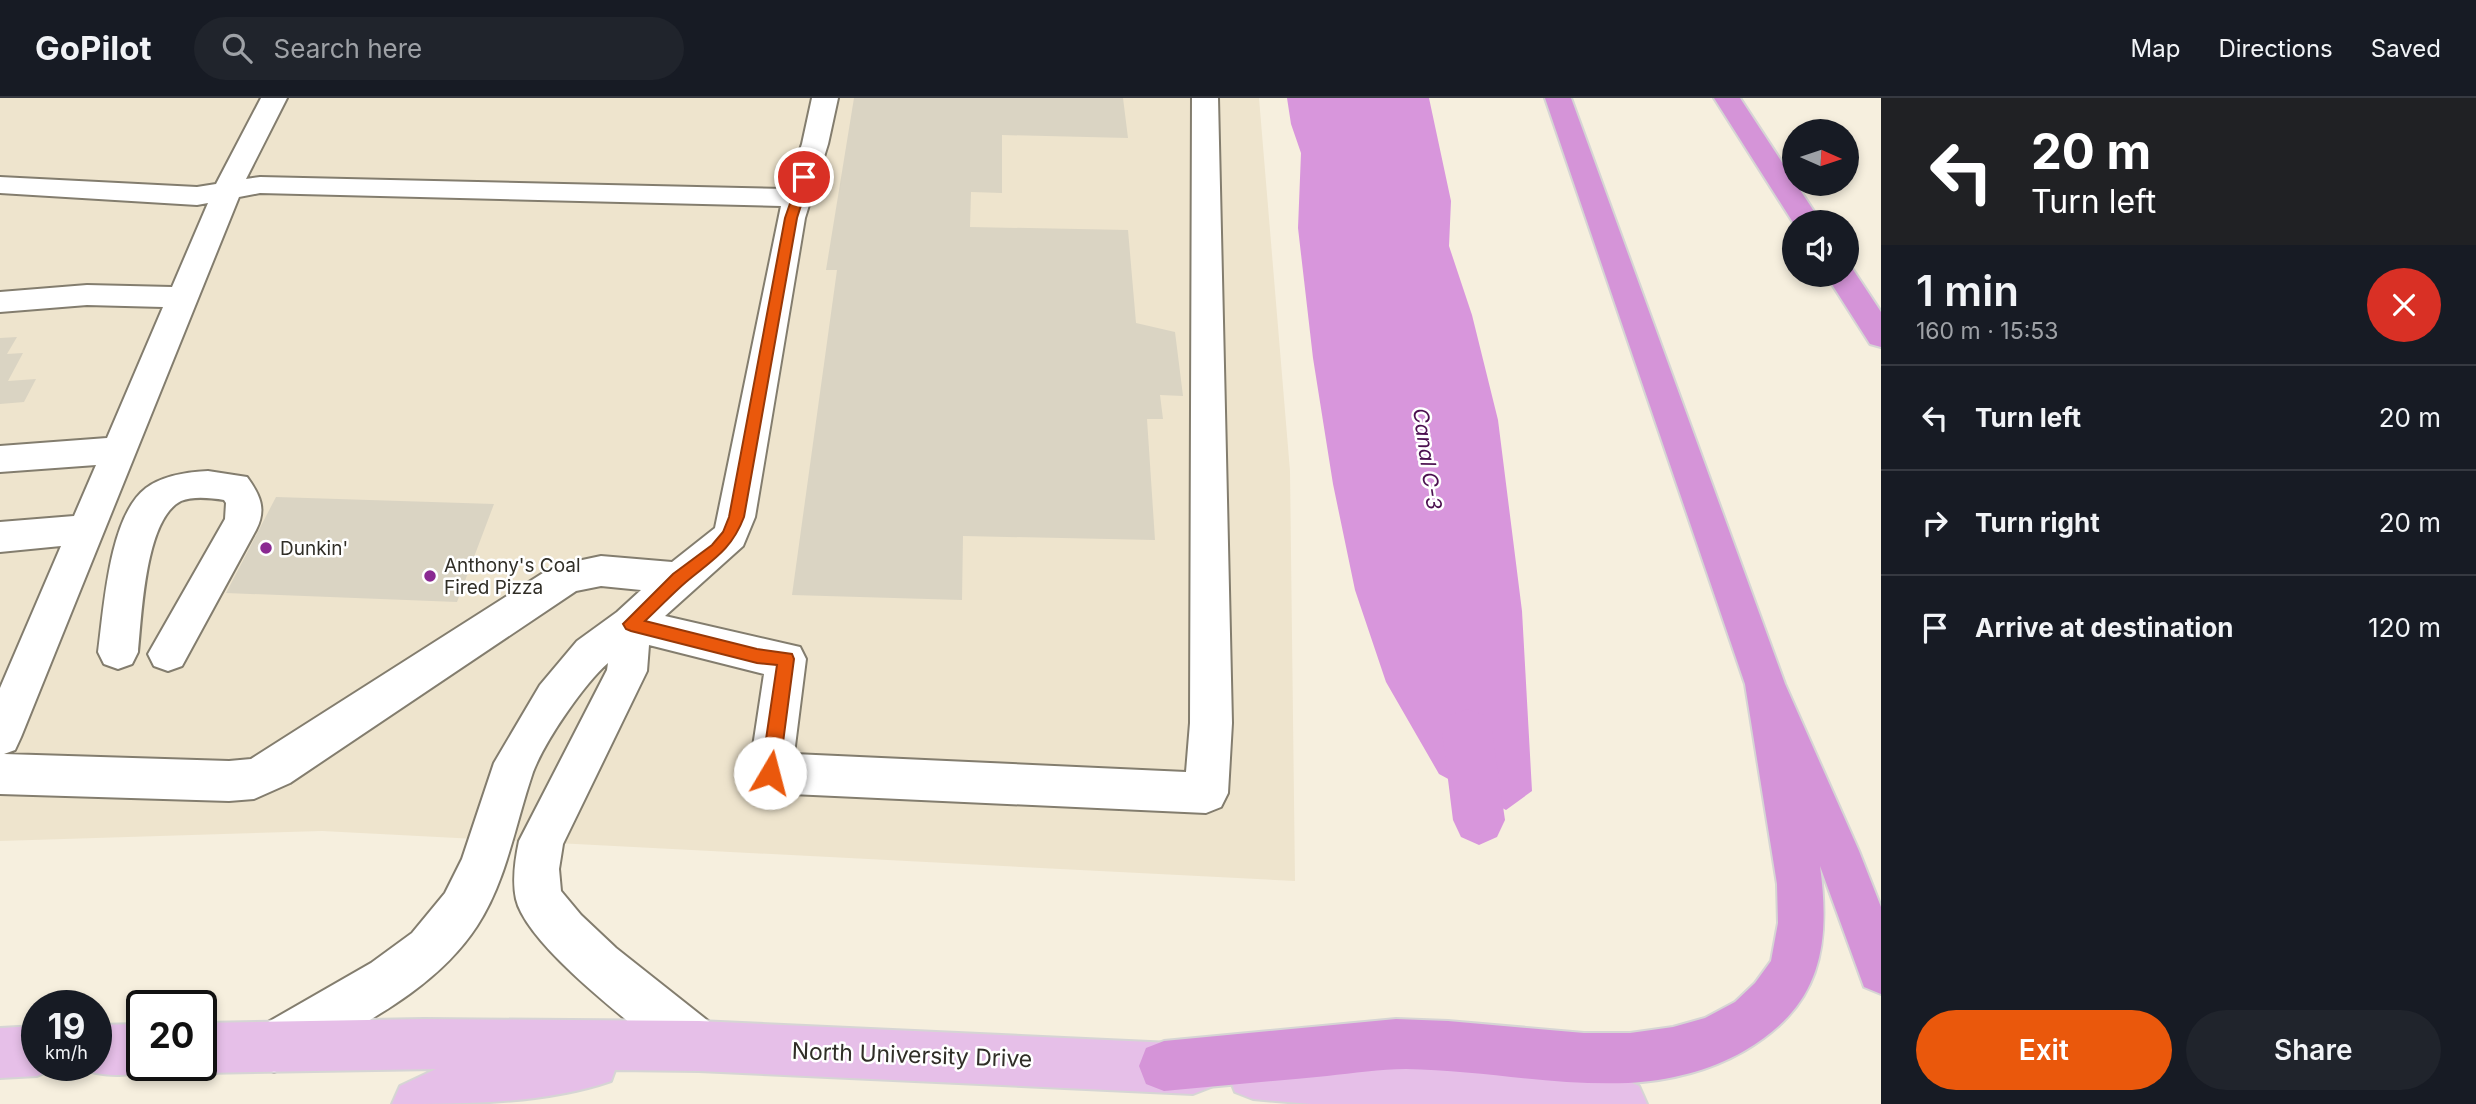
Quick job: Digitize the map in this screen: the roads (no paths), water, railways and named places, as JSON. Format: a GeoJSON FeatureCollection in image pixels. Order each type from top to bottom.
{"type":"FeatureCollection","features":[{"type":"Feature","properties":{"kind":"highway"},"geometry":{"type":"LineString","coordinates":[[1559,98],[1766,684],[1837,851],[1881,970]]}},
{"type":"Feature","properties":{"kind":"highway"},"geometry":{"type":"LineString","coordinates":[[1727,98],[1799,210]]}},
{"type":"Feature","properties":{"kind":"highway"},"geometry":{"type":"LineString","coordinates":[[1849,287],[1881,336]]}},
{"type":"Feature","properties":{"kind":"highway"},"geometry":{"type":"LineString","coordinates":[[1164,1066],[1406,1044],[1592,1057],[1635,1056],[1678,1052],[1709,1044],[1739,1029],[1763,1012],[1783,988],[1795,962],[1802,928],[1794,848],[1766,684]]}},
{"type":"Feature","properties":{"kind":"main road","name":"North University Drive"},"geometry":{"type":"LineString","coordinates":[[217,1048],[424,1044],[699,1046],[1164,1066],[1621,1104]]}},
{"type":"Feature","properties":{"kind":"main road"},"geometry":{"type":"LineString","coordinates":[[418,1104],[456,1086],[699,1046]]}},
{"type":"Feature","properties":{"kind":"main road"},"geometry":{"type":"LineString","coordinates":[[0,1053],[21,1052]]}},
{"type":"Feature","properties":{"kind":"lane"},"geometry":{"type":"LineString","coordinates":[[0,737],[183,297],[240,184],[274,98]]}},
{"type":"Feature","properties":{"kind":"lane"},"geometry":{"type":"LineString","coordinates":[[274,1047],[387,980],[429,950],[461,909],[482,867],[515,763],[554,698],[591,653],[631,624],[679,578],[730,536],[737,517],[791,218],[815,144],[824,98]]}},
{"type":"Feature","properties":{"kind":"lane"},"geometry":{"type":"LineString","coordinates":[[631,624],[757,656],[786,659],[770,773],[1206,793],[1211,723],[1205,98]]}},
{"type":"Feature","properties":{"kind":"lane"},"geometry":{"type":"LineString","coordinates":[[195,169],[209,170],[240,184]]}},
{"type":"Feature","properties":{"kind":"lane"},"geometry":{"type":"LineString","coordinates":[[0,185],[197,195],[240,184],[798,198]]}},
{"type":"Feature","properties":{"kind":"lane"},"geometry":{"type":"LineString","coordinates":[[0,302],[87,295],[183,297]]}},
{"type":"Feature","properties":{"kind":"lane"},"geometry":{"type":"LineString","coordinates":[[0,459],[118,450]]}},
{"type":"Feature","properties":{"kind":"lane"},"geometry":{"type":"LineString","coordinates":[[118,652],[134,536],[145,513],[159,496],[185,485],[211,483],[234,487],[244,500],[243,520],[168,654]]}},
{"type":"Feature","properties":{"kind":"lane"},"geometry":{"type":"LineString","coordinates":[[0,537],[86,529]]}},
{"type":"Feature","properties":{"kind":"lane"},"geometry":{"type":"LineString","coordinates":[[0,775],[229,781],[254,779],[275,769],[567,577],[601,571],[679,578]]}},
{"type":"Feature","properties":{"kind":"lane"},"geometry":{"type":"LineString","coordinates":[[631,624],[627,671],[541,841],[536,869],[539,900],[564,932],[599,965],[699,1046]]}},
{"type":"Feature","properties":{"kind":"water"},"geometry":{"type":"Polygon","coordinates":[[[1287,98],[1429,98],[1451,201],[1449,246],[1472,315],[1498,420],[1522,611],[1532,791],[1506,810],[1439,774],[1386,682],[1355,590],[1333,484],[1313,358],[1298,228],[1301,153],[1291,124],[1287,98]]]}},
{"type":"Feature","properties":{"kind":"waterway","name":"Canal C-3"},"geometry":{"type":"LineString","coordinates":[[1467,731],[1479,820]]}},
{"type":"Feature","properties":{"kind":"place","name":"Dunkin'"},"geometry":{"type":"Point","coordinates":[266,548]}},
{"type":"Feature","properties":{"kind":"place","name":"Anthony's Coal Fired Pizza"},"geometry":{"type":"Point","coordinates":[430,576]}}]}
